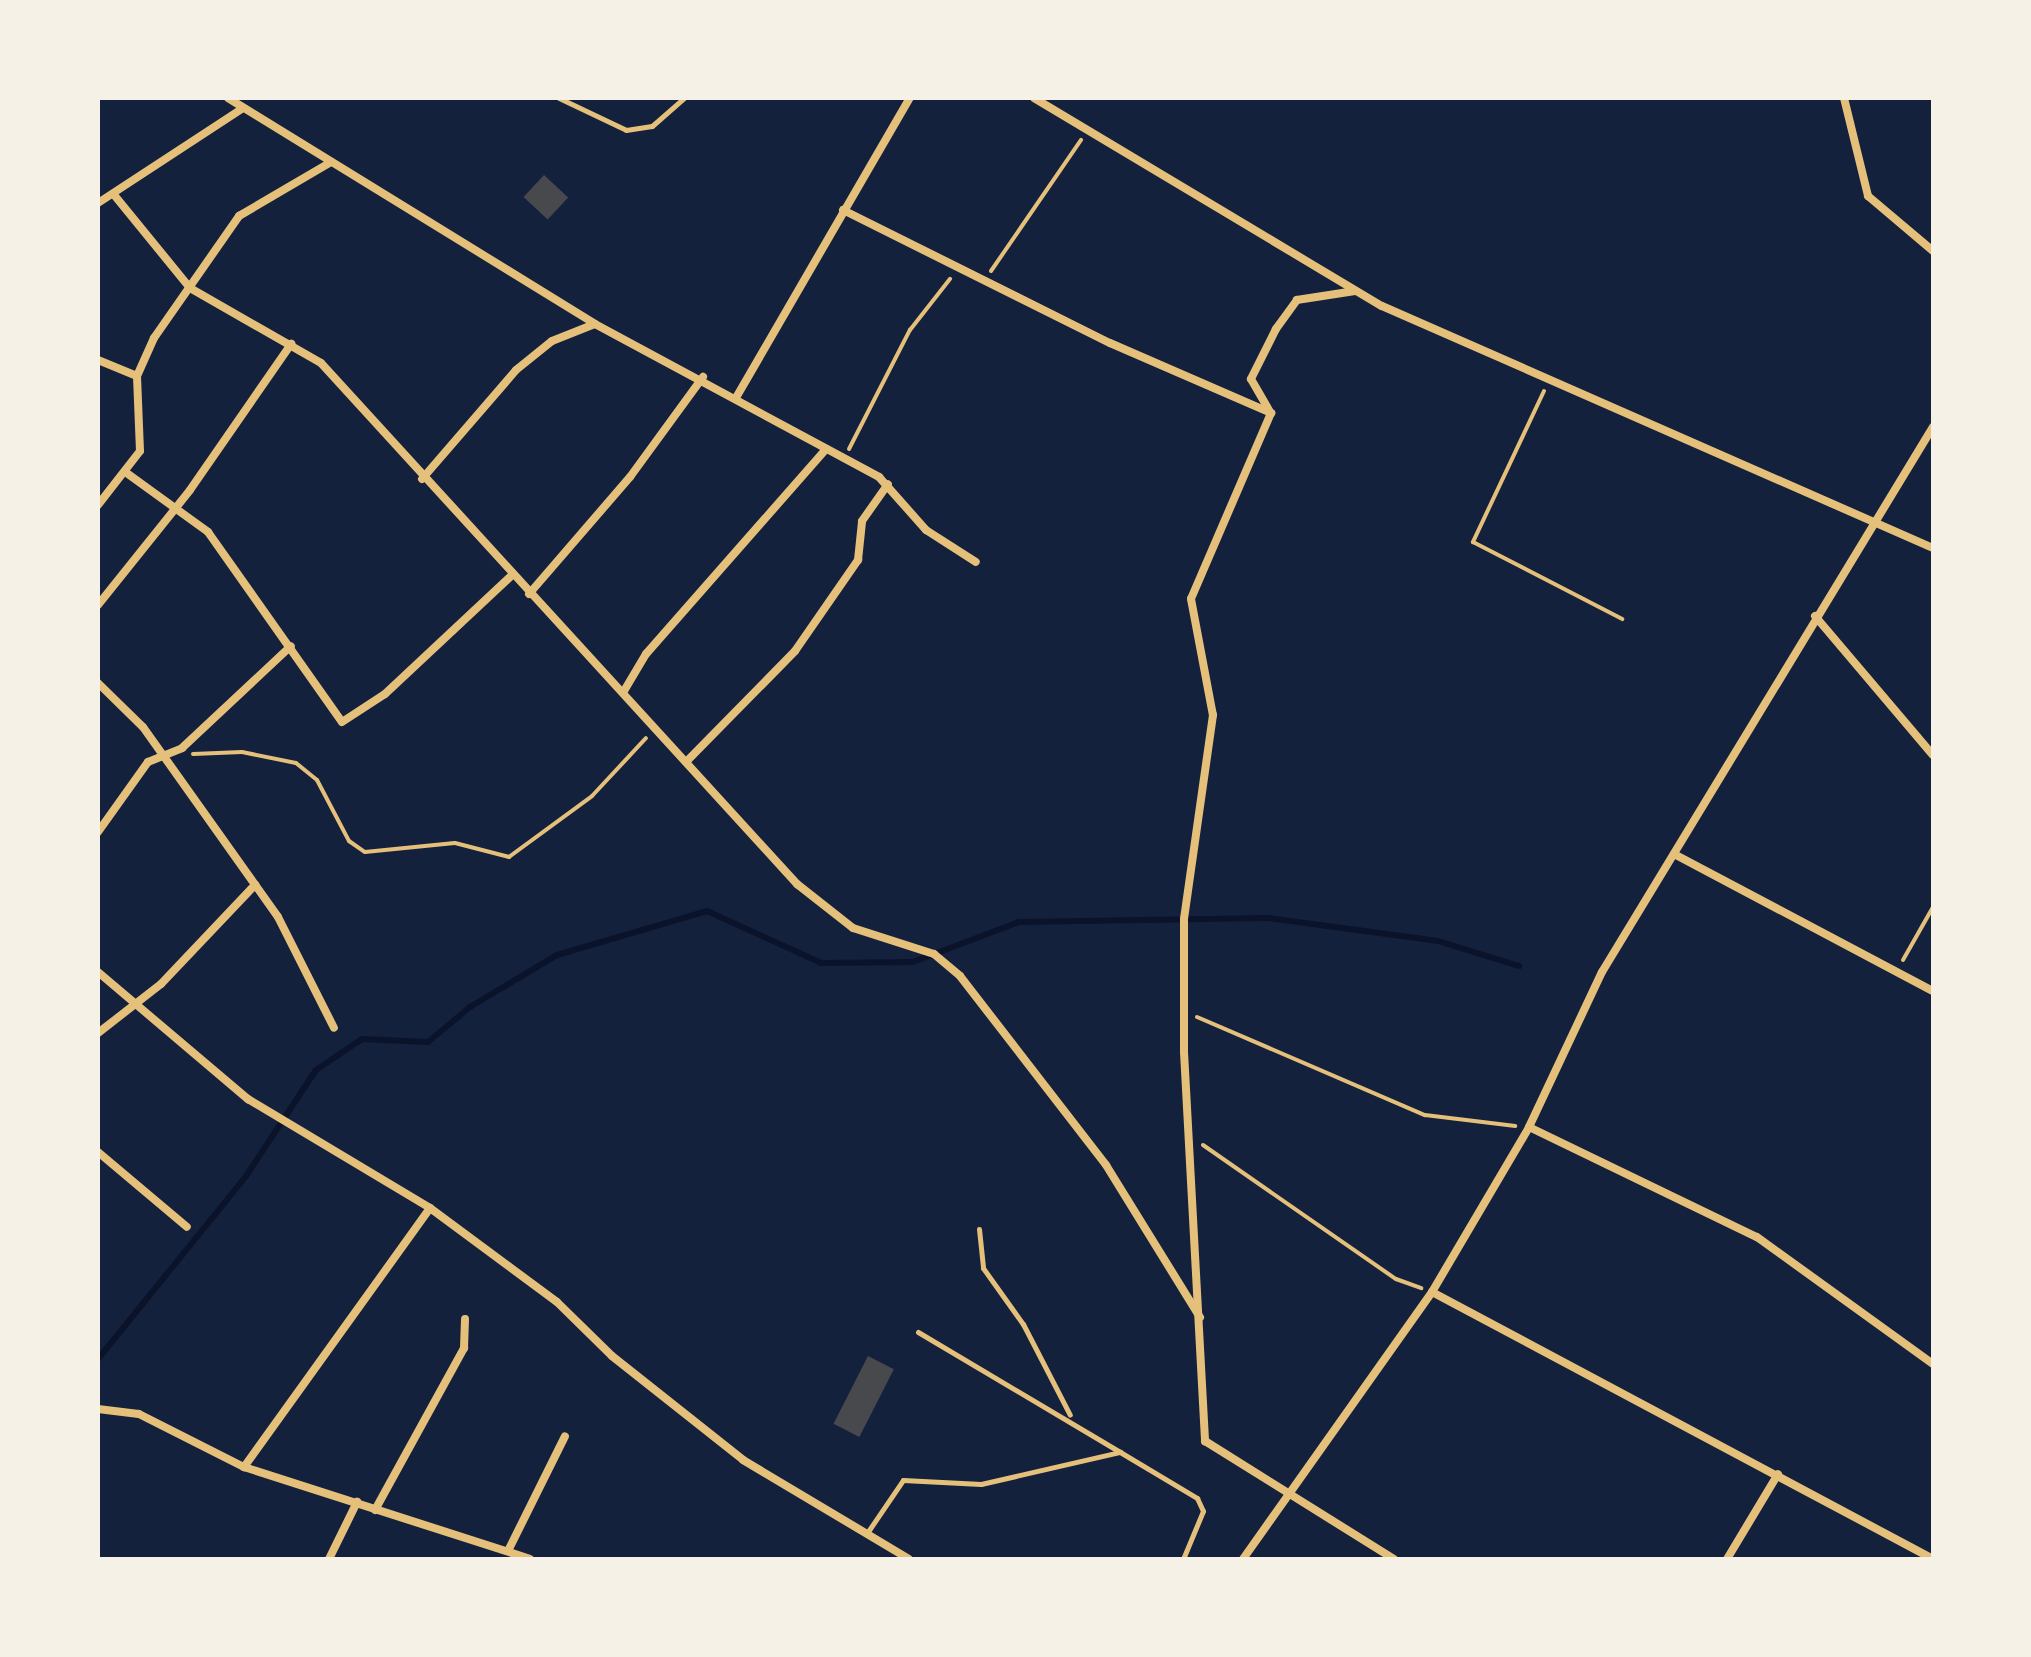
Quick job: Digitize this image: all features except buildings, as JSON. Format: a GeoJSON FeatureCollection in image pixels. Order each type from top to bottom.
{"type":"FeatureCollection","features":[{"type":"Feature","properties":{"kind":"street"},"geometry":{"type":"LineString","coordinates":[[228,98],[595,324],[703,377],[888,484],[926,530],[976,562]]}},
{"type":"Feature","properties":{"kind":"street"},"geometry":{"type":"LineString","coordinates":[[737,396],[910,98]]}},
{"type":"Feature","properties":{"kind":"street"},"geometry":{"type":"LineString","coordinates":[[1034,98],[1090,126],[1355,291],[1549,381],[1933,548]]}},
{"type":"Feature","properties":{"kind":"street"},"geometry":{"type":"LineString","coordinates":[[1844,98],[1868,196],[1933,251]]}},
{"type":"Feature","properties":{"kind":"street"},"geometry":{"type":"LineString","coordinates":[[98,203],[115,196],[243,108]]}},
{"type":"Feature","properties":{"kind":"street"},"geometry":{"type":"LineString","coordinates":[[98,505],[128,474],[141,441],[137,376],[190,288],[239,216],[331,162]]}},
{"type":"Feature","properties":{"kind":"street"},"geometry":{"type":"LineString","coordinates":[[115,196],[190,288],[321,363],[511,576],[624,691],[770,860],[826,911],[934,954],[960,976],[1106,1165],[1200,1317]]}},
{"type":"Feature","properties":{"kind":"street"},"geometry":{"type":"LineString","coordinates":[[843,210],[1110,343],[1271,413]]}},
{"type":"Feature","properties":{"kind":"street"},"geometry":{"type":"LineString","coordinates":[[1271,413],[1251,379],[1290,305],[1312,294],[1355,291]]}},
{"type":"Feature","properties":{"kind":"street"},"geometry":{"type":"LineString","coordinates":[[422,479],[516,370],[552,341],[595,324]]}},
{"type":"Feature","properties":{"kind":"street"},"geometry":{"type":"LineString","coordinates":[[98,605],[174,511],[291,344]]}},
{"type":"Feature","properties":{"kind":"street"},"geometry":{"type":"LineString","coordinates":[[98,360],[137,376]]}},
{"type":"Feature","properties":{"kind":"street"},"geometry":{"type":"LineString","coordinates":[[529,594],[630,477],[703,377]]}},
{"type":"Feature","properties":{"kind":"street"},"geometry":{"type":"LineString","coordinates":[[1271,413],[1191,599],[1213,715],[1184,919],[1183,1015],[1194,1140],[1205,1441],[1290,1497],[1394,1559]]}},
{"type":"Feature","properties":{"kind":"street"},"geometry":{"type":"LineString","coordinates":[[1243,1559],[1290,1497],[1432,1292],[1529,1127],[1602,972],[1815,616],[1879,522],[1933,427]]}},
{"type":"Feature","properties":{"kind":"street"},"geometry":{"type":"LineString","coordinates":[[624,691],[646,654],[826,449]]}},
{"type":"Feature","properties":{"kind":"street"},"geometry":{"type":"LineString","coordinates":[[128,474],[174,511],[208,532],[291,646],[335,716],[348,722],[511,576]]}},
{"type":"Feature","properties":{"kind":"street"},"geometry":{"type":"LineString","coordinates":[[687,761],[795,651],[858,560],[862,521],[888,484]]}},
{"type":"Feature","properties":{"kind":"street"},"geometry":{"type":"LineString","coordinates":[[1815,616],[1933,755]]}},
{"type":"Feature","properties":{"kind":"street"},"geometry":{"type":"LineString","coordinates":[[98,832],[142,769],[167,753],[291,646]]}},
{"type":"Feature","properties":{"kind":"street"},"geometry":{"type":"LineString","coordinates":[[98,683],[167,753],[255,885],[334,1028]]}},
{"type":"Feature","properties":{"kind":"street"},"geometry":{"type":"LineString","coordinates":[[1674,854],[1933,991]]}},
{"type":"Feature","properties":{"kind":"street"},"geometry":{"type":"LineString","coordinates":[[98,1033],[134,1004],[255,885]]}},
{"type":"Feature","properties":{"kind":"street"},"geometry":{"type":"LineString","coordinates":[[98,972],[248,1099],[430,1208],[557,1302],[612,1356],[743,1460],[909,1559]]}},
{"type":"Feature","properties":{"kind":"street"},"geometry":{"type":"LineString","coordinates":[[1529,1127],[1757,1237],[1933,1364]]}},
{"type":"Feature","properties":{"kind":"street"},"geometry":{"type":"LineString","coordinates":[[98,1152],[187,1227]]}},
{"type":"Feature","properties":{"kind":"street"},"geometry":{"type":"LineString","coordinates":[[244,1467],[430,1208]]}},
{"type":"Feature","properties":{"kind":"street"},"geometry":{"type":"LineString","coordinates":[[1432,1292],[1933,1559]]}},
{"type":"Feature","properties":{"kind":"street"},"geometry":{"type":"LineString","coordinates":[[375,1510],[462,1352],[465,1319]]}},
{"type":"Feature","properties":{"kind":"street"},"geometry":{"type":"LineString","coordinates":[[98,1409],[139,1414],[244,1467],[530,1559]]}},
{"type":"Feature","properties":{"kind":"street"},"geometry":{"type":"LineString","coordinates":[[508,1551],[565,1436]]}},
{"type":"Feature","properties":{"kind":"street"},"geometry":{"type":"LineString","coordinates":[[1727,1559],[1778,1474]]}},
{"type":"Feature","properties":{"kind":"street"},"geometry":{"type":"LineString","coordinates":[[329,1559],[357,1502]]}},
{"type":"Feature","properties":{"kind":"lane"},"geometry":{"type":"LineString","coordinates":[[559,98],[626,130],[652,126],[684,98]]}},
{"type":"Feature","properties":{"kind":"lane"},"geometry":{"type":"LineString","coordinates":[[979,1229],[983,1268],[1023,1324],[1070,1417]]}},
{"type":"Feature","properties":{"kind":"lane"},"geometry":{"type":"LineString","coordinates":[[918,1332],[1070,1417],[1120,1452],[1197,1498],[1203,1511],[1183,1559]]}},
{"type":"Feature","properties":{"kind":"lane"},"geometry":{"type":"LineString","coordinates":[[866,1536],[903,1480],[981,1484],[1120,1452]]}},
{"type":"Feature","properties":{"kind":"path"},"geometry":{"type":"LineString","coordinates":[[985,279],[1090,126]]}},
{"type":"Feature","properties":{"kind":"path"},"geometry":{"type":"LineString","coordinates":[[845,458],[928,301],[947,280],[965,280]]}},
{"type":"Feature","properties":{"kind":"path"},"geometry":{"type":"LineString","coordinates":[[1549,381],[1473,542],[1622,619]]}},
{"type":"Feature","properties":{"kind":"path"},"geometry":{"type":"LineString","coordinates":[[167,753],[242,752],[296,763],[317,780],[349,841],[365,852],[455,843],[509,857],[592,796],[656,728]]}},
{"type":"Feature","properties":{"kind":"path"},"geometry":{"type":"LineString","coordinates":[[1896,972],[1933,907]]}},
{"type":"Feature","properties":{"kind":"path"},"geometry":{"type":"LineString","coordinates":[[1183,1015],[1425,1115],[1529,1127]]}},
{"type":"Feature","properties":{"kind":"path"},"geometry":{"type":"LineString","coordinates":[[1194,1140],[1396,1279],[1432,1292]]}},
{"type":"Feature","properties":{"kind":"waterway"},"geometry":{"type":"LineString","coordinates":[[98,1359],[246,1176],[316,1070],[362,1039],[428,1042],[470,1007],[557,955],[707,911],[821,963],[913,962],[1019,922],[1268,918],[1438,941],[1519,966]]}}]}
